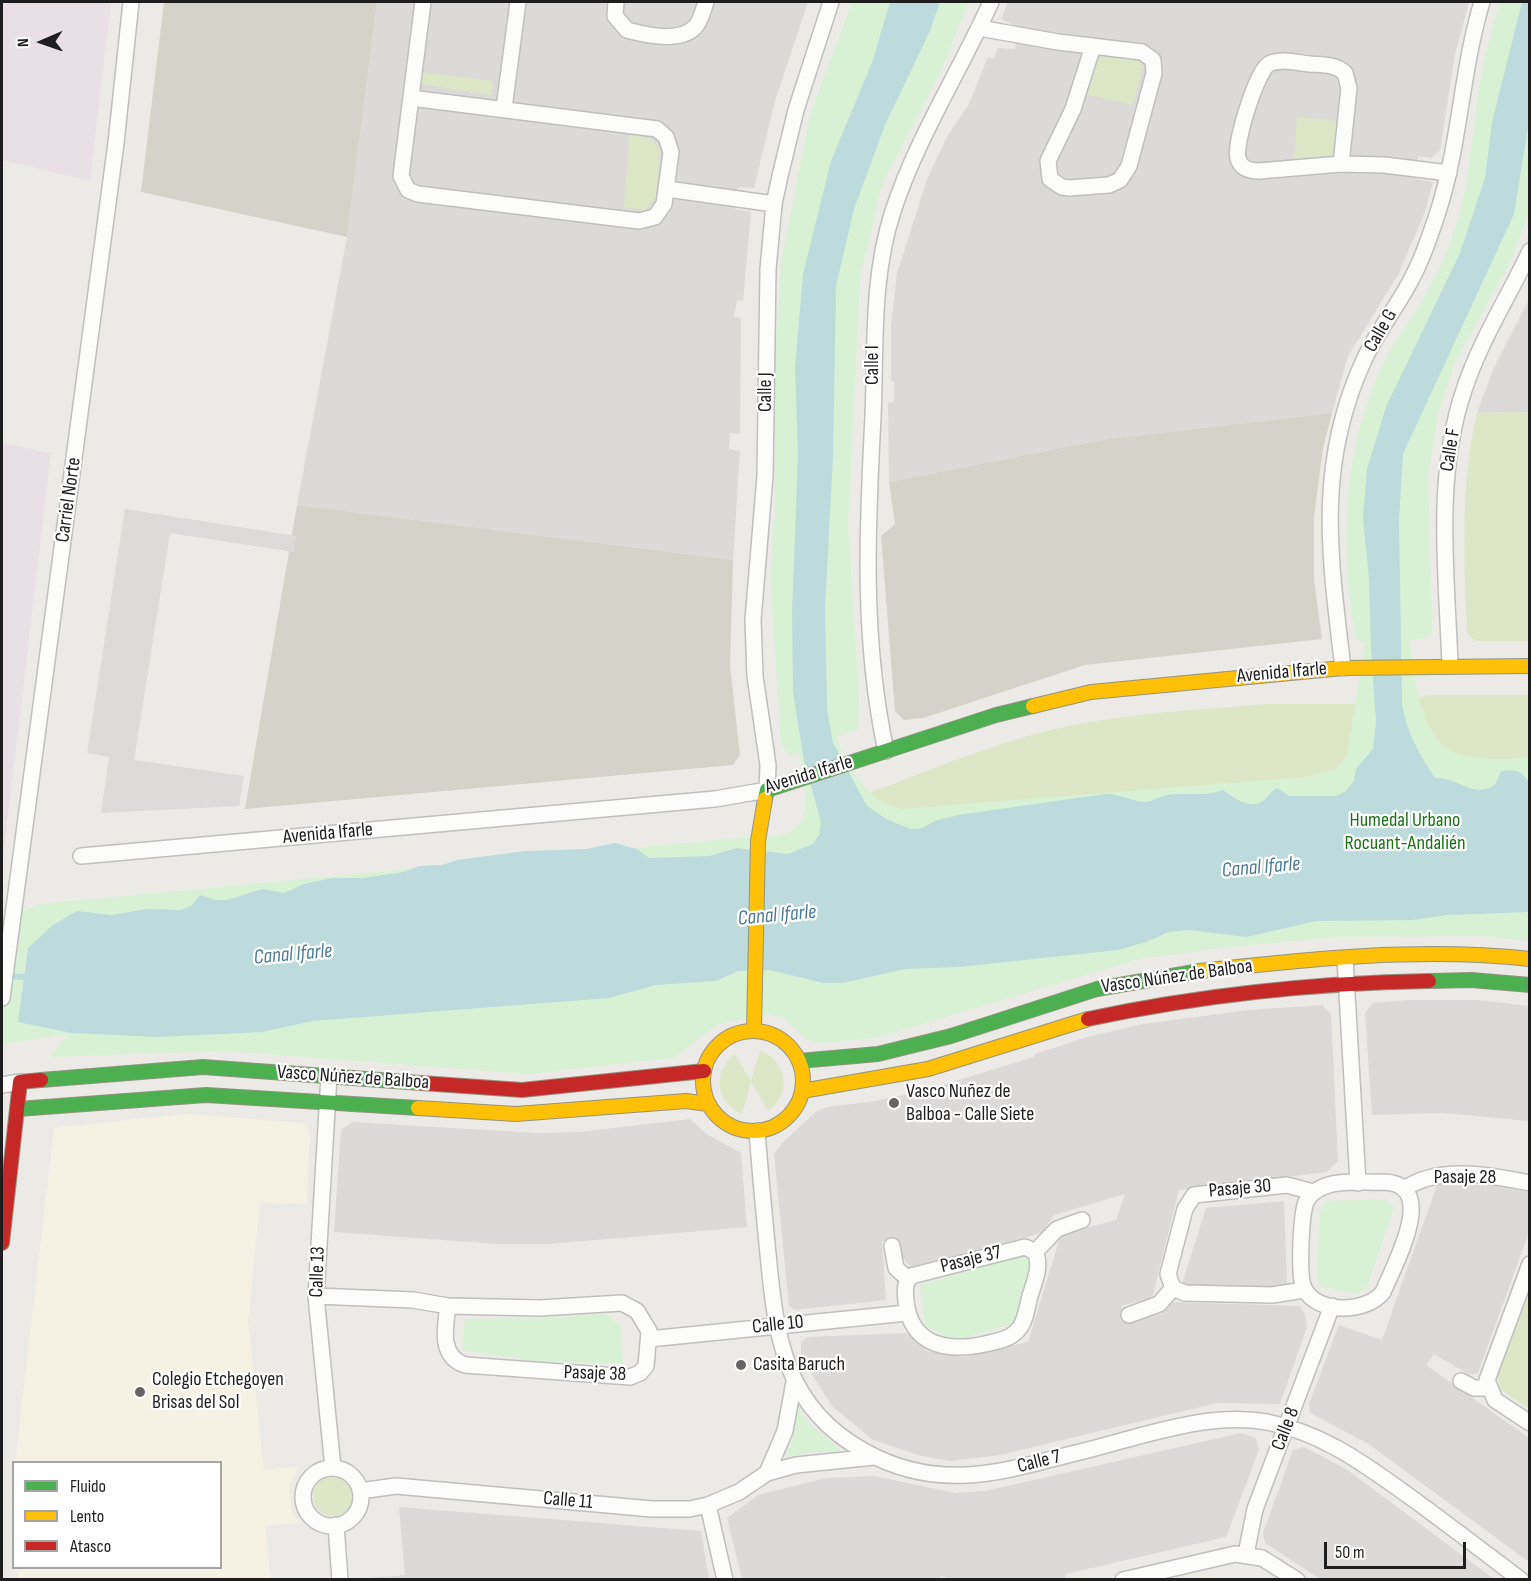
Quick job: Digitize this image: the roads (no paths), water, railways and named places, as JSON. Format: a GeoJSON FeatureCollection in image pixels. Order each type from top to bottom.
{"type":"FeatureCollection","features":[{"type":"Feature","properties":{"kind":"street","name":"Carriel Norte"},"geometry":{"type":"LineString","coordinates":[[2,998],[113,166],[131,2]]}},
{"type":"Feature","properties":{"kind":"street"},"geometry":{"type":"LineString","coordinates":[[411,98],[657,129],[670,144],[667,189],[662,209],[655,217],[645,221],[413,192],[405,186],[401,176],[423,2]]}},
{"type":"Feature","properties":{"kind":"street"},"geometry":{"type":"LineString","coordinates":[[504,108],[518,2]]}},
{"type":"Feature","properties":{"kind":"street"},"geometry":{"type":"LineString","coordinates":[[616,2],[615,16],[627,30],[673,37],[681,36],[694,28],[706,2]]}},
{"type":"Feature","properties":{"kind":"street","name":"Calle J"},"geometry":{"type":"LineString","coordinates":[[767,790],[768,765],[755,676],[753,620],[765,476],[766,311],[774,204],[796,110],[831,2]]}},
{"type":"Feature","properties":{"kind":"street","name":"Calle I"},"geometry":{"type":"LineString","coordinates":[[886,751],[872,671],[866,588],[873,332],[878,275],[893,211],[905,177],[991,2]]}},
{"type":"Feature","properties":{"kind":"street","name":"Calle G"},"geometry":{"type":"LineString","coordinates":[[1343,668],[1331,573],[1329,522],[1329,487],[1335,450],[1346,409],[1364,361],[1423,255],[1449,173],[1465,70],[1482,2]]}},
{"type":"Feature","properties":{"kind":"street"},"geometry":{"type":"LineString","coordinates":[[980,28],[1146,53],[1153,60],[1156,69],[1125,174],[1109,185],[1062,187],[1050,179],[1048,161],[1073,109],[1093,46]]}},
{"type":"Feature","properties":{"kind":"street"},"geometry":{"type":"LineString","coordinates":[[1341,164],[1349,88],[1345,73],[1330,66],[1276,62],[1266,66],[1257,78],[1237,149],[1242,166],[1253,171],[1341,164],[1384,165],[1449,173]]}},
{"type":"Feature","properties":{"kind":"street"},"geometry":{"type":"LineString","coordinates":[[667,189],[774,204]]}},
{"type":"Feature","properties":{"kind":"street","name":"Calle F"},"geometry":{"type":"LineString","coordinates":[[1450,666],[1446,496],[1449,451],[1455,421],[1473,364],[1530,251]]}},
{"type":"Feature","properties":{"kind":"street","name":"Avenida Ifarle"},"geometry":{"type":"LineString","coordinates":[[81,856],[715,799],[767,790],[1026,706],[1091,692],[1343,668],[1530,666]]}},
{"type":"Feature","properties":{"kind":"street"},"geometry":{"type":"LineString","coordinates":[[754,1030],[758,841],[767,790]]}},
{"type":"Feature","properties":{"kind":"street","name":"Vasco Núñez de Balboa"},"geometry":{"type":"LineString","coordinates":[[799,1060],[855,1058],[927,1044],[1070,996],[1124,982],[1237,967],[1345,959],[1468,954],[1530,959]]}},
{"type":"Feature","properties":{"kind":"street"},"geometry":{"type":"LineString","coordinates":[[1345,959],[1358,1183]]}},
{"type":"Feature","properties":{"kind":"street","name":"Vasco Núñez de Balboa"},"geometry":{"type":"LineString","coordinates":[[802,1091],[928,1069],[1081,1020],[1129,1008],[1228,994],[1346,984],[1472,980],[1530,985]]}},
{"type":"Feature","properties":{"kind":"street"},"geometry":{"type":"LineString","coordinates":[[754,1030],[770,1033],[784,1041],[799,1060],[802,1091],[796,1106],[786,1119],[773,1127],[757,1131],[728,1125],[708,1104],[703,1088],[704,1071],[710,1054],[722,1041],[737,1033],[754,1030]]}},
{"type":"Feature","properties":{"kind":"street","name":"Vasco Núñez de Balboa"},"geometry":{"type":"LineString","coordinates":[[2,1084],[203,1067],[522,1090],[704,1071]]}},
{"type":"Feature","properties":{"kind":"street","name":"Calle 13"},"geometry":{"type":"LineString","coordinates":[[329,1076],[316,1296],[333,1468]]}},
{"type":"Feature","properties":{"kind":"street"},"geometry":{"type":"LineString","coordinates":[[2,1243],[20,1082]]}},
{"type":"Feature","properties":{"kind":"street","name":"Vasco Núñez de Balboa"},"geometry":{"type":"LineString","coordinates":[[18,1109],[183,1096],[235,1096],[516,1114],[686,1101],[708,1104]]}},
{"type":"Feature","properties":{"kind":"street","name":"Calle 7"},"geometry":{"type":"LineString","coordinates":[[757,1131],[777,1324],[786,1364],[805,1399],[829,1426],[874,1457],[919,1472],[968,1475],[1016,1468],[1204,1421],[1244,1419],[1287,1427],[1309,1434],[1346,1452],[1521,1580]]}},
{"type":"Feature","properties":{"kind":"street","name":"Pasaje 28"},"geometry":{"type":"LineString","coordinates":[[1404,1189],[1418,1180],[1440,1176],[1490,1177],[1530,1183]]}},
{"type":"Feature","properties":{"kind":"street"},"geometry":{"type":"LineString","coordinates":[[1390,1182],[1404,1189],[1412,1204],[1412,1218],[1383,1292],[1378,1299],[1364,1307],[1332,1306],[1313,1299],[1304,1290],[1301,1275],[1303,1216],[1306,1203],[1313,1192],[1326,1185],[1358,1183],[1390,1182]]}},
{"type":"Feature","properties":{"kind":"street","name":"Pasaje 30"},"geometry":{"type":"LineString","coordinates":[[1173,1288],[1168,1274],[1185,1209],[1194,1195],[1287,1185],[1313,1192]]}},
{"type":"Feature","properties":{"kind":"street"},"geometry":{"type":"LineString","coordinates":[[892,1246],[896,1268],[908,1279],[905,1291],[907,1313],[923,1336],[948,1348],[967,1348],[1009,1337],[1024,1319],[1038,1268],[1035,1252],[1057,1229],[1082,1220]]}},
{"type":"Feature","properties":{"kind":"street","name":"Pasaje 37"},"geometry":{"type":"LineString","coordinates":[[908,1279],[915,1273],[1020,1248],[1025,1247],[1035,1252]]}},
{"type":"Feature","properties":{"kind":"street"},"geometry":{"type":"LineString","coordinates":[[1530,1264],[1489,1373],[1488,1388],[1495,1400],[1530,1423]]}},
{"type":"Feature","properties":{"kind":"street"},"geometry":{"type":"LineString","coordinates":[[1129,1316],[1159,1304],[1173,1288],[1185,1293],[1272,1295],[1304,1290]]}},
{"type":"Feature","properties":{"kind":"street"},"geometry":{"type":"LineString","coordinates":[[316,1296],[413,1300],[448,1306],[540,1308],[622,1303],[631,1306],[643,1317],[649,1339]]}},
{"type":"Feature","properties":{"kind":"street","name":"Pasaje 38"},"geometry":{"type":"LineString","coordinates":[[448,1306],[445,1328],[447,1349],[454,1359],[465,1365],[630,1377],[640,1373],[646,1366],[649,1339]]}},
{"type":"Feature","properties":{"kind":"street","name":"Calle 8"},"geometry":{"type":"LineString","coordinates":[[1246,1554],[1251,1520],[1332,1306]]}},
{"type":"Feature","properties":{"kind":"street","name":"Calle 10"},"geometry":{"type":"LineString","coordinates":[[649,1339],[777,1324],[907,1313]]}},
{"type":"Feature","properties":{"kind":"street"},"geometry":{"type":"LineString","coordinates":[[1461,1381],[1474,1388],[1488,1388]]}},
{"type":"Feature","properties":{"kind":"street"},"geometry":{"type":"LineString","coordinates":[[767,1473],[785,1431],[794,1382]]}},
{"type":"Feature","properties":{"kind":"street","name":"Calle 11"},"geometry":{"type":"LineString","coordinates":[[360,1491],[396,1486],[671,1510],[708,1505],[739,1492],[767,1473],[822,1461],[874,1457]]}},
{"type":"Feature","properties":{"kind":"street"},"geometry":{"type":"LineString","coordinates":[[333,1468],[354,1478],[360,1491],[361,1499],[355,1513],[336,1526],[327,1526],[312,1518],[303,1502],[305,1485],[310,1477],[317,1472],[333,1468]]}},
{"type":"Feature","properties":{"kind":"street"},"geometry":{"type":"LineString","coordinates":[[708,1505],[725,1580]]}},
{"type":"Feature","properties":{"kind":"street"},"geometry":{"type":"LineString","coordinates":[[336,1526],[340,1580]]}},
{"type":"Feature","properties":{"kind":"street"},"geometry":{"type":"LineString","coordinates":[[1123,1580],[1214,1557],[1246,1554],[1270,1561],[1297,1580]]}},
{"type":"Feature","properties":{"kind":"water","name":"Humedal Urbano Rocuant-Andalién"},"geometry":{"type":"Polygon","coordinates":[[[890,2],[940,2],[929,33],[885,125],[854,209],[836,286],[833,457],[825,608],[827,709],[833,743],[867,806],[888,820],[911,829],[922,828],[935,821],[958,815],[1105,794],[1146,802],[1168,795],[1210,793],[1223,790],[1242,802],[1252,804],[1263,801],[1277,788],[1289,796],[1336,796],[1346,791],[1354,781],[1356,769],[1373,749],[1376,721],[1369,578],[1363,518],[1367,469],[1386,407],[1460,253],[1485,178],[1492,122],[1522,2],[1529,2],[1529,121],[1514,214],[1403,454],[1399,520],[1402,704],[1410,734],[1435,778],[1479,790],[1495,785],[1501,771],[1511,770],[1521,773],[1530,784],[1529,912],[1447,915],[1413,920],[1316,921],[1247,937],[1189,930],[1169,932],[1118,950],[959,967],[905,969],[843,983],[823,983],[770,970],[738,971],[716,981],[656,985],[609,998],[313,1021],[262,1032],[158,1037],[71,1033],[18,1022],[28,948],[53,925],[77,911],[112,915],[147,909],[180,910],[191,906],[200,895],[215,900],[227,900],[262,889],[284,893],[304,884],[332,878],[363,878],[404,872],[419,866],[442,865],[457,860],[525,851],[587,849],[615,843],[637,849],[649,858],[710,856],[736,848],[788,854],[813,844],[819,835],[821,822],[804,761],[793,692],[792,612],[798,454],[795,368],[803,274],[831,161],[873,60],[890,2]]]}},
{"type":"Feature","properties":{"kind":"waterway"},"geometry":{"type":"LineString","coordinates":[[4,976],[24,977]]}},
{"type":"Feature","properties":{"kind":"place","name":"Vasco Nuñez de Balboa - Calle Siete"},"geometry":{"type":"Point","coordinates":[894,1103]}},
{"type":"Feature","properties":{"kind":"place","name":"Casita Baruch"},"geometry":{"type":"Point","coordinates":[741,1365]}},
{"type":"Feature","properties":{"kind":"place","name":"Colegio Etchegoyen Brisas del Sol"},"geometry":{"type":"Point","coordinates":[140,1392]}},
{"type":"Feature","properties":{"kind":"water label","name":"Canal Ifarle"},"geometry":{"type":"Point","coordinates":[1261,868]}},
{"type":"Feature","properties":{"kind":"water label","name":"Canal Ifarle"},"geometry":{"type":"Point","coordinates":[777,916]}},
{"type":"Feature","properties":{"kind":"water label","name":"Canal Ifarle"},"geometry":{"type":"Point","coordinates":[293,955]}}]}
